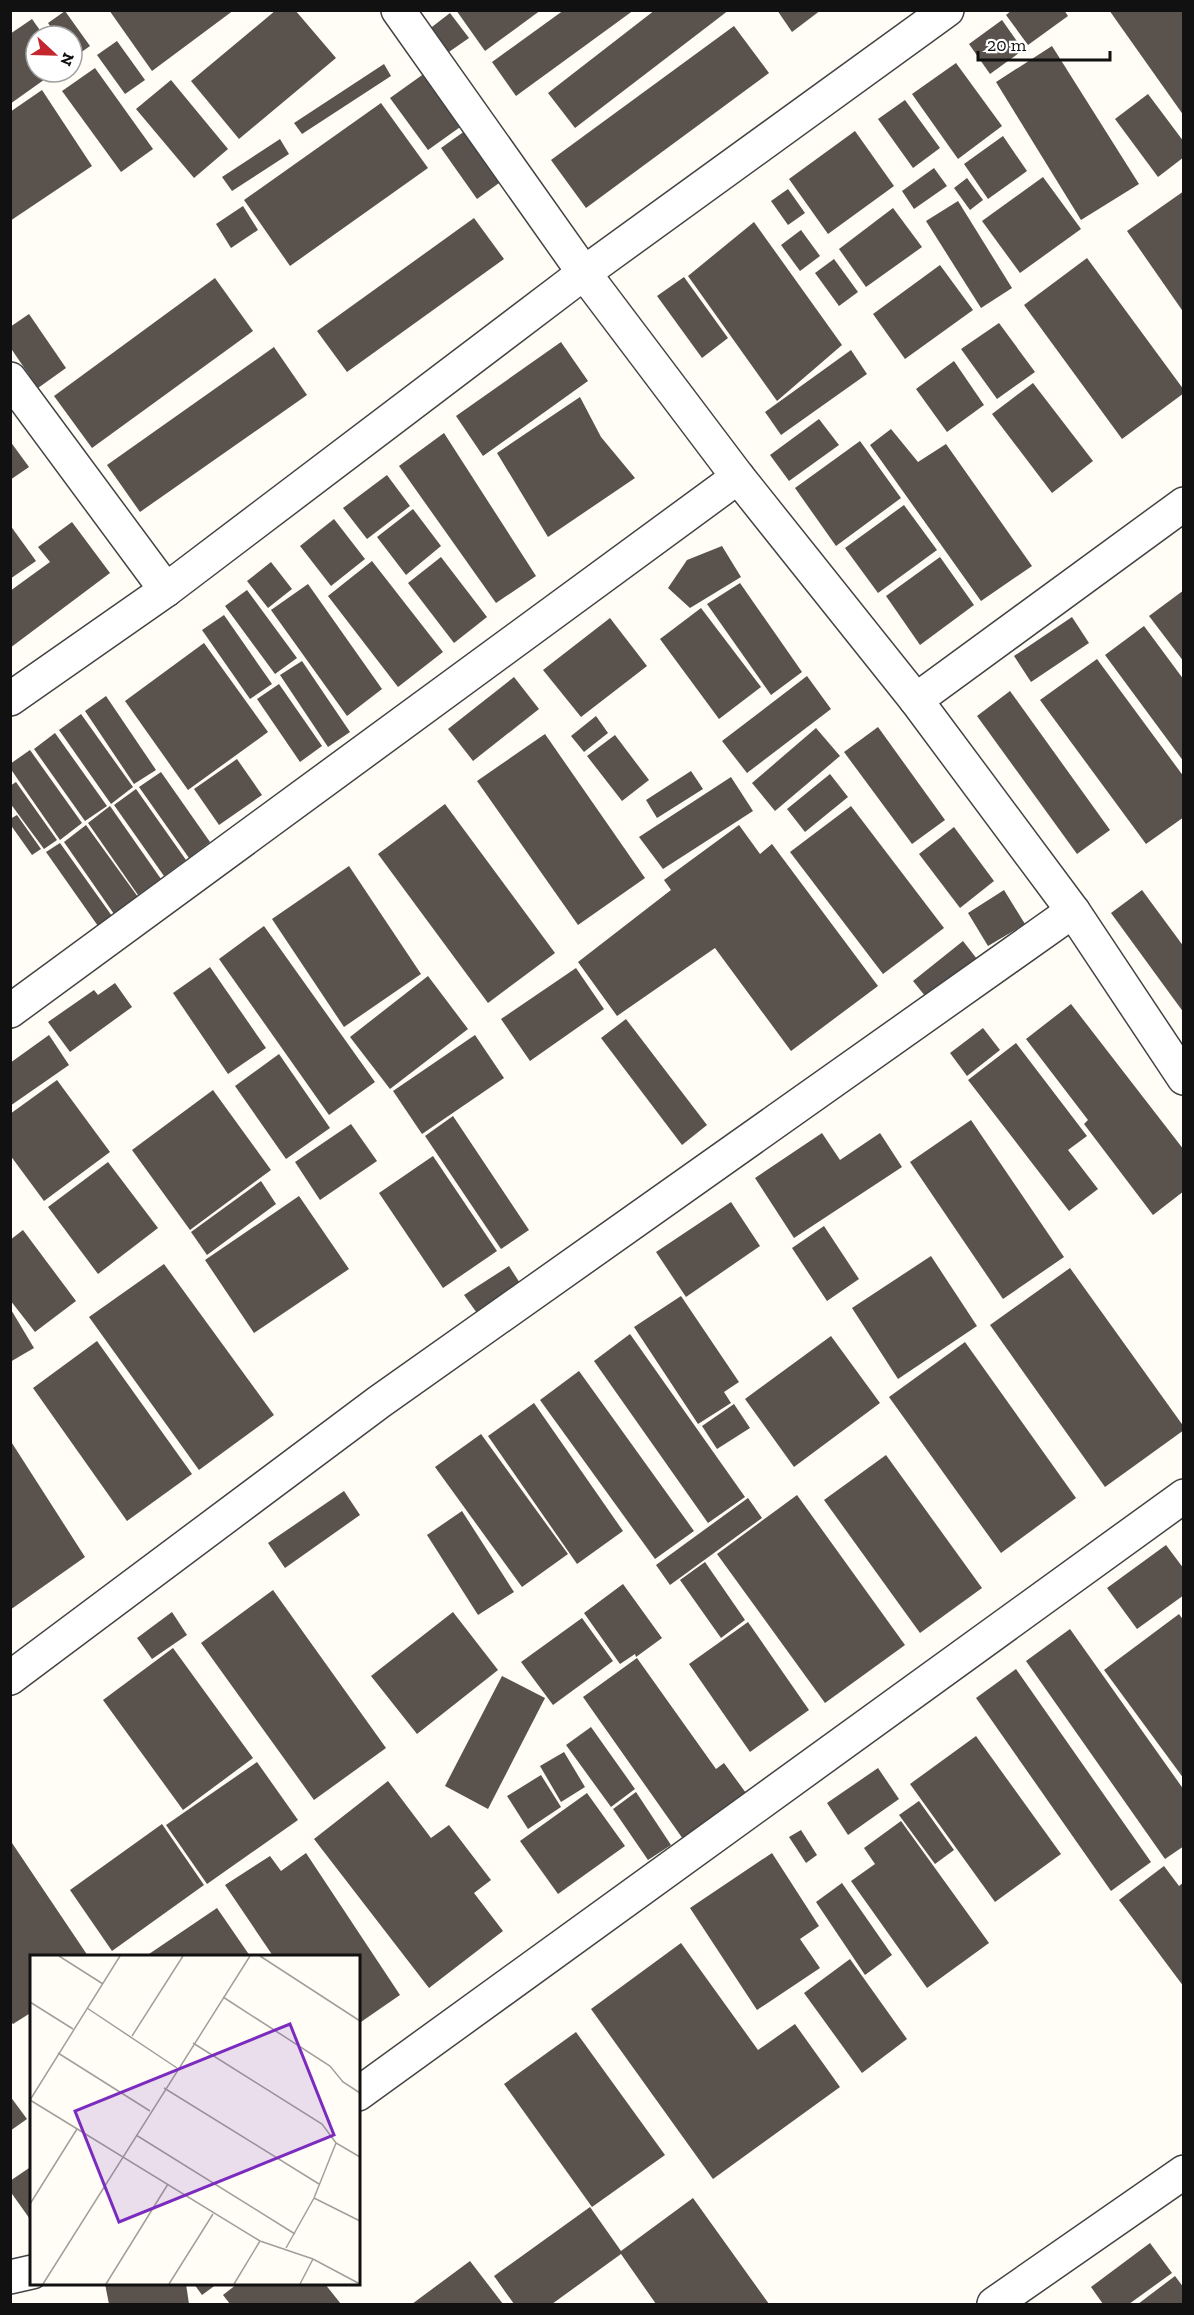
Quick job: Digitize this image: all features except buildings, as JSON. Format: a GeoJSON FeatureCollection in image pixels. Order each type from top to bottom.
{"type":"FeatureCollection","features":[{"type":"Feature","properties":{"kind":"street"},"geometry":{"type":"LineString","coordinates":[[398,10],[584,273],[738,477],[916,700],[1073,911],[1184,1078]]}},
{"type":"Feature","properties":{"kind":"street"},"geometry":{"type":"LineString","coordinates":[[10,699],[166,590],[584,273],[947,10]]}},
{"type":"Feature","properties":{"kind":"street"},"geometry":{"type":"LineString","coordinates":[[10,380],[166,590]]}},
{"type":"Feature","properties":{"kind":"street"},"geometry":{"type":"LineString","coordinates":[[10,1011],[738,477]]}},
{"type":"Feature","properties":{"kind":"street"},"geometry":{"type":"LineString","coordinates":[[916,700],[1184,504]]}},
{"type":"Feature","properties":{"kind":"street"},"geometry":{"type":"LineString","coordinates":[[10,1678],[379,1402],[1073,911]]}},
{"type":"Feature","properties":{"kind":"street"},"geometry":{"type":"LineString","coordinates":[[360,2093],[1184,1496]]}},
{"type":"Feature","properties":{"kind":"street"},"geometry":{"type":"LineString","coordinates":[[994,2304],[1184,2172]]}},
{"type":"Feature","properties":{"kind":"street"},"geometry":{"type":"LineString","coordinates":[[10,2277],[30,2272]]}}]}
